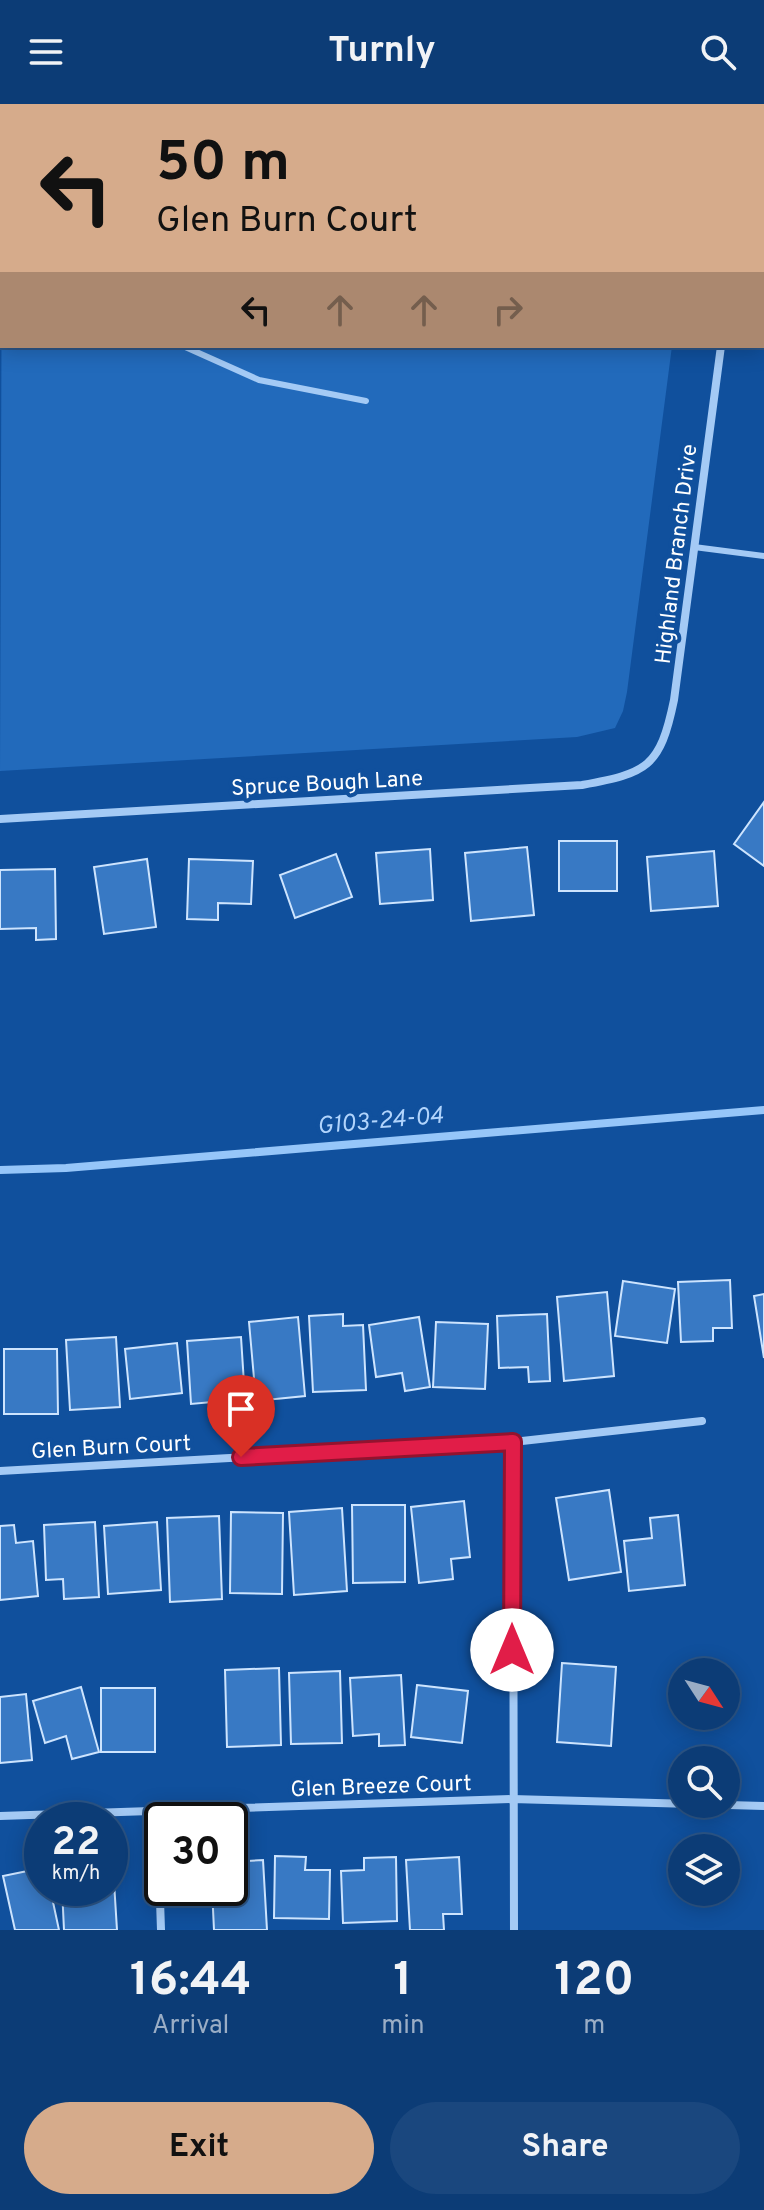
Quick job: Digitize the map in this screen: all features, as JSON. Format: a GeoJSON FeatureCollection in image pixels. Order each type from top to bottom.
{"type":"FeatureCollection","features":[{"type":"Feature","properties":{"kind":"street","name":"Highland Branch Drive"},"geometry":{"type":"LineString","coordinates":[[652,762],[669,726],[674,700],[721,348]]}},
{"type":"Feature","properties":{"kind":"street","name":"Spruce Bough Lane"},"geometry":{"type":"LineString","coordinates":[[0,819],[582,785],[627,776],[652,762]]}},
{"type":"Feature","properties":{"kind":"street","name":"Glen Burn Court"},"geometry":{"type":"LineString","coordinates":[[0,1471],[513,1442],[702,1421]]}},
{"type":"Feature","properties":{"kind":"street"},"geometry":{"type":"LineString","coordinates":[[513,1442],[514,1930]]}},
{"type":"Feature","properties":{"kind":"street","name":"Glen Breeze Court"},"geometry":{"type":"LineString","coordinates":[[248,1806],[512,1799],[764,1806]]}},
{"type":"Feature","properties":{"kind":"street","name":"Glen Breeze Court"},"geometry":{"type":"LineString","coordinates":[[0,1816],[144,1810]]}},
{"type":"Feature","properties":{"kind":"street"},"geometry":{"type":"LineString","coordinates":[[160,1906],[161,1930]]}},
{"type":"Feature","properties":{"kind":"lane"},"geometry":{"type":"LineString","coordinates":[[187,348],[259,380],[366,401]]}},
{"type":"Feature","properties":{"kind":"lane"},"geometry":{"type":"LineString","coordinates":[[694,547],[764,556]]}},
{"type":"Feature","properties":{"kind":"shaded area"},"geometry":{"type":"Polygon","coordinates":[[[1,348],[672,348],[627,692],[615,728],[577,737],[0,771],[1,348]]]}},
{"type":"Feature","properties":{"kind":"building"},"geometry":{"type":"Polygon","coordinates":[[[764,802],[764,866],[734,844],[764,802]]]}},
{"type":"Feature","properties":{"kind":"building"},"geometry":{"type":"Polygon","coordinates":[[[559,841],[617,841],[617,891],[559,891],[559,841]]]}},
{"type":"Feature","properties":{"kind":"building"},"geometry":{"type":"Polygon","coordinates":[[[527,847],[534,915],[471,921],[465,853],[527,847]]]}},
{"type":"Feature","properties":{"kind":"building"},"geometry":{"type":"Polygon","coordinates":[[[430,849],[433,900],[380,904],[376,853],[430,849]]]}},
{"type":"Feature","properties":{"kind":"building"},"geometry":{"type":"Polygon","coordinates":[[[714,851],[718,906],[651,911],[647,857],[714,851]]]}},
{"type":"Feature","properties":{"kind":"building"},"geometry":{"type":"Polygon","coordinates":[[[336,854],[352,897],[295,918],[280,875],[336,854]]]}},
{"type":"Feature","properties":{"kind":"building"},"geometry":{"type":"Polygon","coordinates":[[[147,859],[156,927],[104,934],[94,867],[147,859]]]}},
{"type":"Feature","properties":{"kind":"building"},"geometry":{"type":"Polygon","coordinates":[[[189,859],[253,861],[251,904],[218,903],[218,920],[187,919],[189,859]]]}},
{"type":"Feature","properties":{"kind":"building"},"geometry":{"type":"Polygon","coordinates":[[[55,869],[56,939],[36,940],[36,928],[0,929],[0,870],[55,869]]]}},
{"type":"Feature","properties":{"kind":"building"},"geometry":{"type":"Polygon","coordinates":[[[730,1280],[732,1328],[713,1328],[713,1341],[681,1342],[678,1282],[730,1280]]]}},
{"type":"Feature","properties":{"kind":"building"},"geometry":{"type":"Polygon","coordinates":[[[623,1281],[675,1289],[667,1343],[615,1336],[623,1281]]]}},
{"type":"Feature","properties":{"kind":"building"},"geometry":{"type":"Polygon","coordinates":[[[607,1292],[614,1376],[564,1381],[557,1297],[607,1292]]]}},
{"type":"Feature","properties":{"kind":"building"},"geometry":{"type":"Polygon","coordinates":[[[764,1294],[764,1358],[754,1296],[764,1294]]]}},
{"type":"Feature","properties":{"kind":"building"},"geometry":{"type":"Polygon","coordinates":[[[343,1314],[343,1326],[363,1325],[366,1390],[313,1392],[309,1316],[343,1314]]]}},
{"type":"Feature","properties":{"kind":"building"},"geometry":{"type":"Polygon","coordinates":[[[547,1314],[550,1381],[529,1382],[528,1367],[499,1368],[497,1316],[547,1314]]]}},
{"type":"Feature","properties":{"kind":"building"},"geometry":{"type":"Polygon","coordinates":[[[298,1317],[305,1396],[256,1401],[249,1322],[298,1317]]]}},
{"type":"Feature","properties":{"kind":"building"},"geometry":{"type":"Polygon","coordinates":[[[419,1317],[430,1387],[405,1391],[402,1373],[376,1377],[369,1325],[419,1317]]]}},
{"type":"Feature","properties":{"kind":"building"},"geometry":{"type":"Polygon","coordinates":[[[436,1322],[488,1324],[485,1389],[433,1387],[436,1322]]]}},
{"type":"Feature","properties":{"kind":"building"},"geometry":{"type":"Polygon","coordinates":[[[116,1337],[120,1407],[70,1410],[66,1340],[116,1337]]]}},
{"type":"Feature","properties":{"kind":"building"},"geometry":{"type":"Polygon","coordinates":[[[241,1337],[245,1399],[191,1404],[187,1341],[241,1337]]]}},
{"type":"Feature","properties":{"kind":"building"},"geometry":{"type":"Polygon","coordinates":[[[177,1343],[182,1393],[130,1399],[125,1349],[177,1343]]]}},
{"type":"Feature","properties":{"kind":"building"},"geometry":{"type":"Polygon","coordinates":[[[4,1349],[57,1349],[58,1414],[4,1414],[4,1349]]]}},
{"type":"Feature","properties":{"kind":"building"},"geometry":{"type":"Polygon","coordinates":[[[609,1490],[621,1572],[569,1580],[556,1498],[609,1490]]]}},
{"type":"Feature","properties":{"kind":"building"},"geometry":{"type":"Polygon","coordinates":[[[464,1501],[470,1557],[451,1559],[453,1579],[419,1583],[411,1507],[464,1501]]]}},
{"type":"Feature","properties":{"kind":"building"},"geometry":{"type":"Polygon","coordinates":[[[352,1505],[405,1505],[405,1582],[353,1583],[352,1505]]]}},
{"type":"Feature","properties":{"kind":"building"},"geometry":{"type":"Polygon","coordinates":[[[342,1508],[347,1591],[294,1595],[289,1512],[342,1508]]]}},
{"type":"Feature","properties":{"kind":"building"},"geometry":{"type":"Polygon","coordinates":[[[231,1512],[283,1513],[282,1594],[230,1593],[231,1512]]]}},
{"type":"Feature","properties":{"kind":"building"},"geometry":{"type":"Polygon","coordinates":[[[678,1515],[685,1585],[629,1591],[624,1541],[652,1538],[650,1518],[678,1515]]]}},
{"type":"Feature","properties":{"kind":"building"},"geometry":{"type":"Polygon","coordinates":[[[219,1516],[222,1599],[170,1602],[167,1518],[219,1516]]]}},
{"type":"Feature","properties":{"kind":"building"},"geometry":{"type":"Polygon","coordinates":[[[95,1522],[99,1597],[64,1599],[63,1579],[46,1580],[44,1525],[95,1522]]]}},
{"type":"Feature","properties":{"kind":"building"},"geometry":{"type":"Polygon","coordinates":[[[157,1522],[161,1590],[108,1594],[104,1526],[157,1522]]]}},
{"type":"Feature","properties":{"kind":"building"},"geometry":{"type":"Polygon","coordinates":[[[14,1525],[16,1543],[33,1541],[38,1596],[0,1600],[0,1526],[14,1525]]]}},
{"type":"Feature","properties":{"kind":"building"},"geometry":{"type":"Polygon","coordinates":[[[562,1663],[616,1667],[611,1746],[557,1742],[562,1663]]]}},
{"type":"Feature","properties":{"kind":"building"},"geometry":{"type":"Polygon","coordinates":[[[279,1668],[281,1745],[227,1747],[225,1670],[279,1668]]]}},
{"type":"Feature","properties":{"kind":"building"},"geometry":{"type":"Polygon","coordinates":[[[340,1671],[342,1743],[291,1744],[289,1673],[340,1671]]]}},
{"type":"Feature","properties":{"kind":"building"},"geometry":{"type":"Polygon","coordinates":[[[401,1675],[405,1745],[379,1746],[379,1734],[353,1736],[350,1678],[401,1675]]]}},
{"type":"Feature","properties":{"kind":"building"},"geometry":{"type":"Polygon","coordinates":[[[417,1685],[468,1691],[462,1743],[411,1737],[417,1685]]]}},
{"type":"Feature","properties":{"kind":"building"},"geometry":{"type":"Polygon","coordinates":[[[81,1687],[99,1752],[72,1759],[66,1736],[45,1743],[33,1701],[81,1687]]]}},
{"type":"Feature","properties":{"kind":"building"},"geometry":{"type":"Polygon","coordinates":[[[101,1688],[155,1688],[155,1752],[101,1752],[101,1688]]]}},
{"type":"Feature","properties":{"kind":"building"},"geometry":{"type":"Polygon","coordinates":[[[26,1694],[32,1760],[0,1763],[0,1697],[26,1694]]]}},
{"type":"Feature","properties":{"kind":"building"},"geometry":{"type":"Polygon","coordinates":[[[275,1856],[306,1857],[305,1870],[330,1870],[329,1919],[274,1918],[275,1856]]]}},
{"type":"Feature","properties":{"kind":"building"},"geometry":{"type":"Polygon","coordinates":[[[396,1857],[397,1921],[343,1923],[341,1871],[364,1870],[364,1858],[396,1857]]]}},
{"type":"Feature","properties":{"kind":"building"},"geometry":{"type":"Polygon","coordinates":[[[459,1857],[462,1914],[443,1914],[444,1930],[410,1930],[406,1860],[459,1857]]]}},
{"type":"Feature","properties":{"kind":"building"},"geometry":{"type":"Polygon","coordinates":[[[263,1860],[267,1930],[214,1930],[213,1906],[248,1906],[248,1861],[263,1860]]]}},
{"type":"Feature","properties":{"kind":"building"},"geometry":{"type":"Polygon","coordinates":[[[24,1872],[24,1906],[54,1906],[59,1930],[15,1930],[3,1876],[24,1872]]]}},
{"type":"Feature","properties":{"kind":"building"},"geometry":{"type":"Polygon","coordinates":[[[63,1906],[116,1906],[117,1930],[64,1930],[63,1906]]]}},
{"type":"Feature","properties":{"kind":"waterway","name":"G103-24-04"},"geometry":{"type":"LineString","coordinates":[[0,1170],[66,1168],[764,1110]]}},
{"type":"Feature","properties":{"kind":"route"},"geometry":{"type":"LineString","coordinates":[[241,1457],[513,1442],[512,1650]]}}]}
